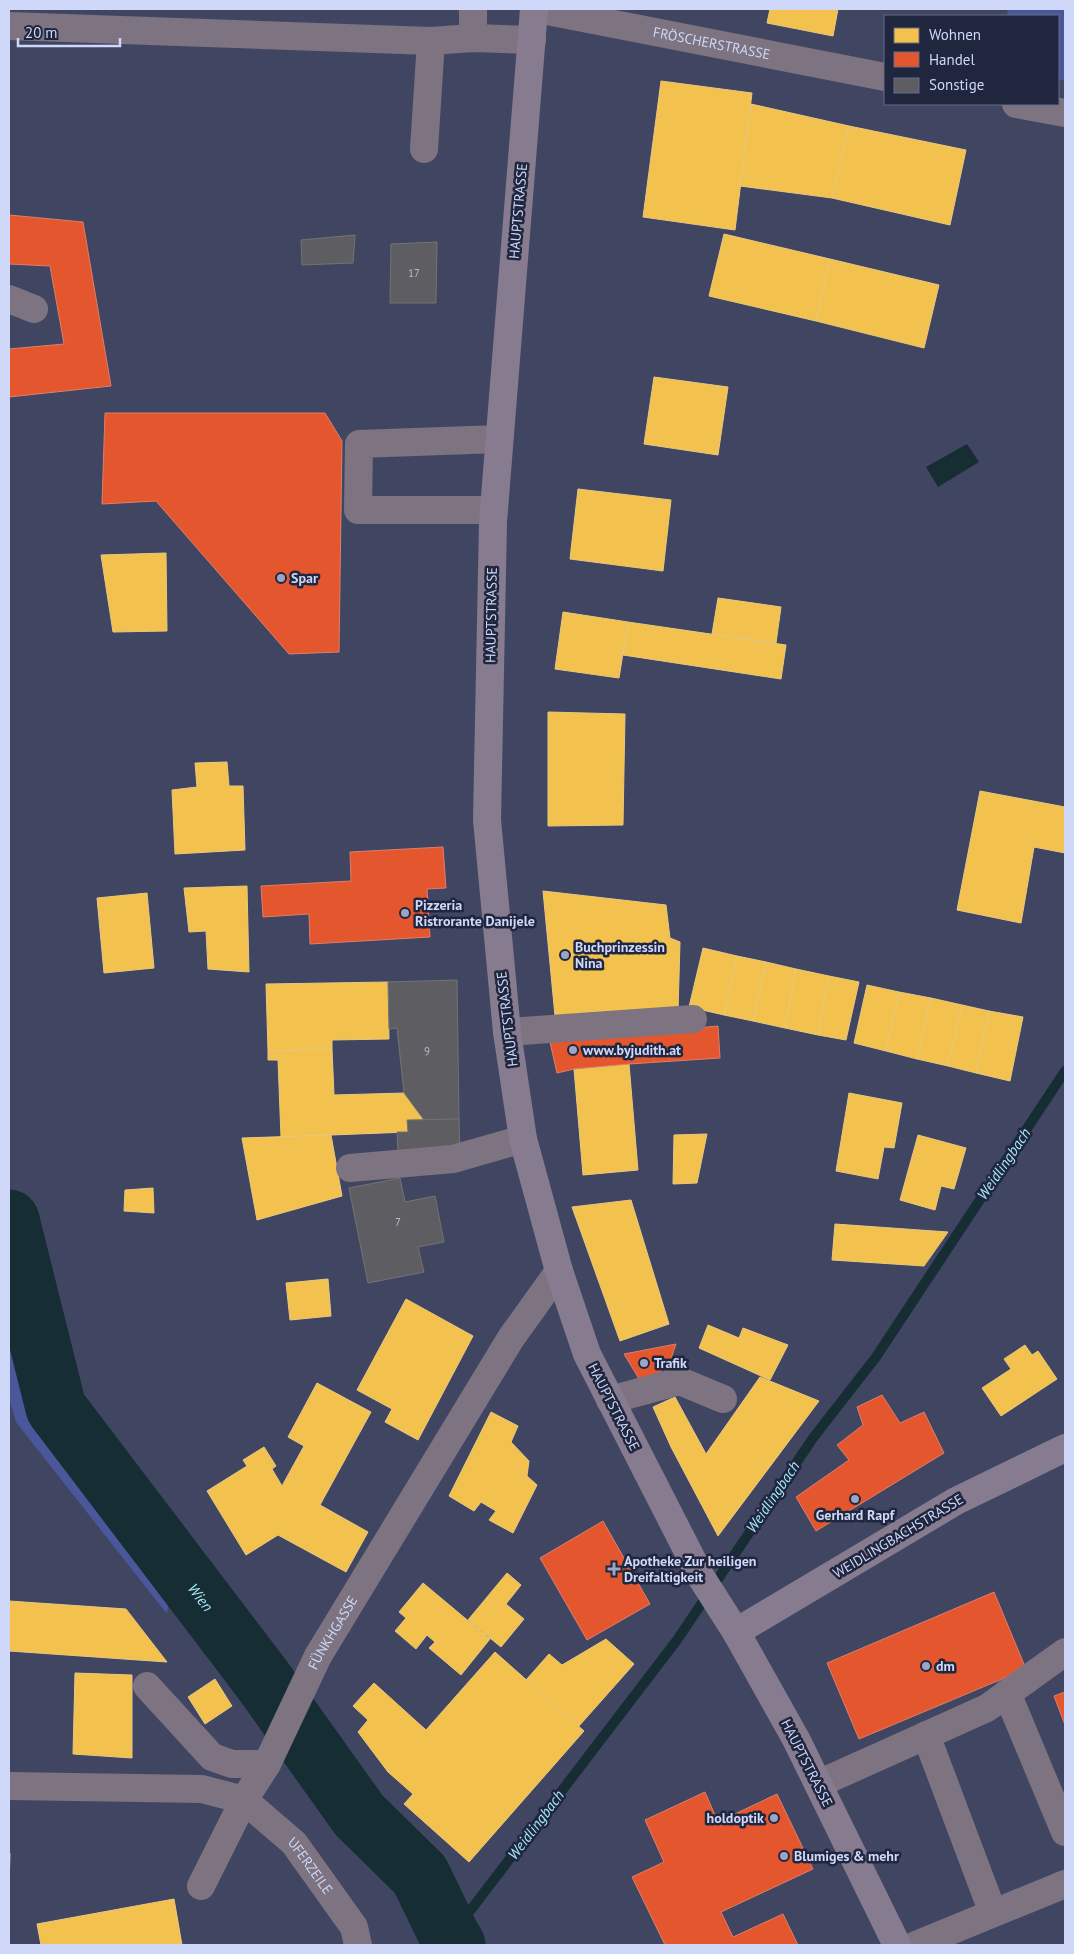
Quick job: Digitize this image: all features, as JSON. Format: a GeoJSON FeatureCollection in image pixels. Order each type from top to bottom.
{"type":"FeatureCollection","features":[{"type":"Feature","properties":{"kind":"main road","name":"HAUPTSTRASSE"},"geometry":{"type":"LineString","coordinates":[[535,9],[494,510],[486,820],[506,1032],[523,1139],[559,1271],[587,1354],[701,1577],[736,1632],[796,1739],[886,1919],[897,1945]]}},
{"type":"Feature","properties":{"kind":"main road","name":"WEIDLINGBACHSTRASSE"},"geometry":{"type":"LineString","coordinates":[[736,1632],[956,1501],[1064,1451]]}},
{"type":"Feature","properties":{"kind":"street"},"geometry":{"type":"LineString","coordinates":[[473,9],[473,38]]}},
{"type":"Feature","properties":{"kind":"street","name":"FRÖSCHERSTRASSE"},"geometry":{"type":"LineString","coordinates":[[535,9],[884,77]]}},
{"type":"Feature","properties":{"kind":"street"},"geometry":{"type":"LineString","coordinates":[[9,26],[431,41],[473,38],[532,40]]}},
{"type":"Feature","properties":{"kind":"street"},"geometry":{"type":"LineString","coordinates":[[424,149],[431,41]]}},
{"type":"Feature","properties":{"kind":"street"},"geometry":{"type":"LineString","coordinates":[[1021,105],[1065,113]]}},
{"type":"Feature","properties":{"kind":"street"},"geometry":{"type":"LineString","coordinates":[[9,299],[34,309]]}},
{"type":"Feature","properties":{"kind":"street"},"geometry":{"type":"LineString","coordinates":[[494,510],[358,510],[359,444],[499,439]]}},
{"type":"Feature","properties":{"kind":"street"},"geometry":{"type":"LineString","coordinates":[[506,1032],[693,1019]]}},
{"type":"Feature","properties":{"kind":"street"},"geometry":{"type":"LineString","coordinates":[[350,1168],[453,1159],[523,1139]]}},
{"type":"Feature","properties":{"kind":"street","name":"FÜNKHGASSE"},"geometry":{"type":"LineString","coordinates":[[201,1886],[244,1800],[267,1764],[318,1656],[511,1338],[559,1271]]}},
{"type":"Feature","properties":{"kind":"street"},"geometry":{"type":"LineString","coordinates":[[610,1400],[680,1381],[723,1399]]}},
{"type":"Feature","properties":{"kind":"street"},"geometry":{"type":"LineString","coordinates":[[818,1784],[987,1708],[1065,1652]]}},
{"type":"Feature","properties":{"kind":"street"},"geometry":{"type":"LineString","coordinates":[[147,1686],[212,1757],[232,1764],[267,1764]]}},
{"type":"Feature","properties":{"kind":"street"},"geometry":{"type":"LineString","coordinates":[[1007,1693],[1065,1832]]}},
{"type":"Feature","properties":{"kind":"street"},"geometry":{"type":"LineString","coordinates":[[926,1735],[993,1913]]}},
{"type":"Feature","properties":{"kind":"street"},"geometry":{"type":"LineString","coordinates":[[9,1786],[202,1789],[244,1800]]}},
{"type":"Feature","properties":{"kind":"street","name":"UFERZEILE"},"geometry":{"type":"LineString","coordinates":[[244,1800],[294,1844],[354,1927],[358,1945]]}},
{"type":"Feature","properties":{"kind":"street"},"geometry":{"type":"LineString","coordinates":[[916,1945],[1065,1884]]}},
{"type":"Feature","properties":{"kind":"shaded area"},"geometry":{"type":"Polygon","coordinates":[[[1008,9],[1065,9],[1065,81],[1059,79],[1059,15],[1007,15],[1008,9]]]}},
{"type":"Feature","properties":{"kind":"shaded area"},"geometry":{"type":"Polygon","coordinates":[[[967,444],[979,462],[938,487],[926,467],[967,444]]]}},
{"type":"Feature","properties":{"kind":"shaded area"},"geometry":{"type":"Polygon","coordinates":[[[9,1268],[40,1399],[171,1585],[167,1614],[16,1422],[9,1397],[9,1268]]]}},
{"type":"Feature","properties":{"kind":"building: Wohnen"},"geometry":{"type":"Polygon","coordinates":[[[770,9],[838,9],[833,36],[767,23],[770,9]]]}},
{"type":"Feature","properties":{"kind":"building: Wohnen"},"geometry":{"type":"Polygon","coordinates":[[[661,81],[752,93],[735,230],[643,217],[661,81]]]}},
{"type":"Feature","properties":{"kind":"building: Wohnen"},"geometry":{"type":"Polygon","coordinates":[[[751,104],[849,126],[832,198],[740,186],[751,104]]]}},
{"type":"Feature","properties":{"kind":"building: Wohnen"},"geometry":{"type":"Polygon","coordinates":[[[849,126],[966,150],[950,225],[832,198],[849,126]]]}},
{"type":"Feature","properties":{"kind":"building: Wohnen"},"geometry":{"type":"Polygon","coordinates":[[[724,234],[830,259],[816,321],[709,296],[724,234]]]}},
{"type":"Feature","properties":{"kind":"building: Wohnen"},"geometry":{"type":"Polygon","coordinates":[[[830,259],[939,285],[924,348],[816,321],[830,259]]]}},
{"type":"Feature","properties":{"kind":"building: Wohnen"},"geometry":{"type":"Polygon","coordinates":[[[654,377],[728,387],[718,455],[644,444],[654,377]]]}},
{"type":"Feature","properties":{"kind":"building: Wohnen"},"geometry":{"type":"Polygon","coordinates":[[[578,489],[671,500],[663,571],[570,559],[578,489]]]}},
{"type":"Feature","properties":{"kind":"building: Wohnen"},"geometry":{"type":"Polygon","coordinates":[[[166,553],[167,631],[113,632],[101,555],[166,553]]]}},
{"type":"Feature","properties":{"kind":"building: Wohnen"},"geometry":{"type":"Polygon","coordinates":[[[718,598],[781,607],[776,643],[712,634],[718,598]]]}},
{"type":"Feature","properties":{"kind":"building: Wohnen"},"geometry":{"type":"Polygon","coordinates":[[[563,612],[628,622],[619,678],[555,669],[563,612]]]}},
{"type":"Feature","properties":{"kind":"building: Wohnen"},"geometry":{"type":"Polygon","coordinates":[[[628,622],[786,645],[781,679],[623,655],[628,622]]]}},
{"type":"Feature","properties":{"kind":"building: Wohnen"},"geometry":{"type":"Polygon","coordinates":[[[548,712],[625,714],[623,825],[548,826],[548,712]]]}},
{"type":"Feature","properties":{"kind":"building: Wohnen"},"geometry":{"type":"Polygon","coordinates":[[[227,762],[229,786],[243,786],[245,850],[175,854],[172,790],[197,787],[195,763],[227,762]]]}},
{"type":"Feature","properties":{"kind":"building: Wohnen"},"geometry":{"type":"Polygon","coordinates":[[[980,791],[1065,807],[1065,853],[1034,847],[1021,923],[957,910],[980,791]]]}},
{"type":"Feature","properties":{"kind":"building: Wohnen"},"geometry":{"type":"Polygon","coordinates":[[[247,886],[249,972],[208,969],[206,931],[189,932],[184,888],[247,886]]]}},
{"type":"Feature","properties":{"kind":"building: Wohnen"},"geometry":{"type":"Polygon","coordinates":[[[543,891],[666,905],[670,938],[680,942],[678,1012],[555,1016],[543,891]]]}},
{"type":"Feature","properties":{"kind":"building: Wohnen"},"geometry":{"type":"Polygon","coordinates":[[[147,893],[154,968],[104,973],[97,898],[147,893]]]}},
{"type":"Feature","properties":{"kind":"building: Wohnen"},"geometry":{"type":"Polygon","coordinates":[[[703,948],[737,956],[724,1015],[689,1007],[703,948]]]}},
{"type":"Feature","properties":{"kind":"building: Wohnen"},"geometry":{"type":"Polygon","coordinates":[[[737,956],[766,962],[753,1021],[724,1015],[737,956]]]}},
{"type":"Feature","properties":{"kind":"building: Wohnen"},"geometry":{"type":"Polygon","coordinates":[[[766,962],[796,969],[785,1028],[753,1021],[766,962]]]}},
{"type":"Feature","properties":{"kind":"building: Wohnen"},"geometry":{"type":"Polygon","coordinates":[[[796,969],[829,976],[818,1035],[785,1028],[796,969]]]}},
{"type":"Feature","properties":{"kind":"building: Wohnen"},"geometry":{"type":"Polygon","coordinates":[[[829,976],[859,982],[846,1040],[818,1035],[829,976]]]}},
{"type":"Feature","properties":{"kind":"building: Wohnen"},"geometry":{"type":"Polygon","coordinates":[[[388,982],[389,1039],[332,1040],[332,1049],[268,1051],[266,984],[388,982]]]}},
{"type":"Feature","properties":{"kind":"building: Wohnen"},"geometry":{"type":"Polygon","coordinates":[[[867,985],[899,992],[886,1051],[854,1043],[867,985]]]}},
{"type":"Feature","properties":{"kind":"building: Wohnen"},"geometry":{"type":"Polygon","coordinates":[[[899,992],[931,998],[917,1059],[886,1051],[899,992]]]}},
{"type":"Feature","properties":{"kind":"building: Wohnen"},"geometry":{"type":"Polygon","coordinates":[[[931,998],[962,1005],[948,1066],[917,1059],[931,998]]]}},
{"type":"Feature","properties":{"kind":"building: Wohnen"},"geometry":{"type":"Polygon","coordinates":[[[962,1005],[989,1011],[976,1073],[948,1066],[962,1005]]]}},
{"type":"Feature","properties":{"kind":"building: Wohnen"},"geometry":{"type":"Polygon","coordinates":[[[989,1011],[1023,1017],[1010,1081],[976,1073],[989,1011]]]}},
{"type":"Feature","properties":{"kind":"building: Wohnen"},"geometry":{"type":"Polygon","coordinates":[[[332,1049],[334,1095],[404,1093],[424,1120],[407,1120],[408,1132],[281,1137],[278,1060],[268,1060],[268,1051],[332,1049]]]}},
{"type":"Feature","properties":{"kind":"building: Wohnen"},"geometry":{"type":"Polygon","coordinates":[[[629,1064],[638,1170],[583,1175],[574,1069],[629,1064]]]}},
{"type":"Feature","properties":{"kind":"building: Wohnen"},"geometry":{"type":"Polygon","coordinates":[[[849,1093],[902,1103],[894,1148],[884,1147],[878,1179],[836,1171],[849,1093]]]}},
{"type":"Feature","properties":{"kind":"building: Wohnen"},"geometry":{"type":"Polygon","coordinates":[[[707,1134],[697,1183],[673,1184],[674,1135],[707,1134]]]}},
{"type":"Feature","properties":{"kind":"building: Wohnen"},"geometry":{"type":"Polygon","coordinates":[[[331,1135],[342,1196],[257,1220],[242,1138],[331,1135]]]}},
{"type":"Feature","properties":{"kind":"building: Wohnen"},"geometry":{"type":"Polygon","coordinates":[[[918,1135],[966,1148],[954,1189],[941,1186],[935,1210],[900,1200],[918,1135]]]}},
{"type":"Feature","properties":{"kind":"building: Wohnen"},"geometry":{"type":"Polygon","coordinates":[[[153,1188],[154,1213],[124,1211],[125,1190],[153,1188]]]}},
{"type":"Feature","properties":{"kind":"building: Wohnen"},"geometry":{"type":"Polygon","coordinates":[[[631,1200],[669,1324],[620,1341],[572,1207],[631,1200]]]}},
{"type":"Feature","properties":{"kind":"building: Wohnen"},"geometry":{"type":"Polygon","coordinates":[[[835,1224],[948,1232],[924,1266],[832,1260],[835,1224]]]}},
{"type":"Feature","properties":{"kind":"building: Wohnen"},"geometry":{"type":"Polygon","coordinates":[[[328,1279],[331,1316],[290,1320],[286,1283],[328,1279]]]}},
{"type":"Feature","properties":{"kind":"building: Wohnen"},"geometry":{"type":"Polygon","coordinates":[[[406,1299],[473,1336],[418,1440],[385,1422],[392,1409],[357,1390],[406,1299]]]}},
{"type":"Feature","properties":{"kind":"building: Wohnen"},"geometry":{"type":"Polygon","coordinates":[[[708,1325],[739,1338],[743,1328],[788,1345],[770,1380],[699,1348],[708,1325]]]}},
{"type":"Feature","properties":{"kind":"building: Wohnen"},"geometry":{"type":"Polygon","coordinates":[[[1025,1345],[1032,1355],[1038,1351],[1057,1379],[1001,1416],[982,1388],[1011,1369],[1004,1359],[1025,1345]]]}},
{"type":"Feature","properties":{"kind":"building: Wohnen"},"geometry":{"type":"Polygon","coordinates":[[[760,1377],[819,1401],[718,1536],[671,1447],[653,1407],[675,1397],[706,1454],[760,1377]]]}},
{"type":"Feature","properties":{"kind":"building: Wohnen"},"geometry":{"type":"Polygon","coordinates":[[[317,1383],[371,1412],[320,1505],[368,1532],[346,1572],[278,1535],[246,1555],[207,1491],[247,1466],[243,1460],[264,1447],[276,1466],[272,1469],[282,1486],[304,1446],[288,1437],[317,1383]]]}},
{"type":"Feature","properties":{"kind":"building: Wohnen"},"geometry":{"type":"Polygon","coordinates":[[[491,1412],[518,1426],[511,1442],[529,1461],[527,1476],[537,1485],[513,1533],[489,1520],[496,1511],[481,1502],[474,1511],[449,1496],[491,1412]]]}},
{"type":"Feature","properties":{"kind":"building: Wohnen"},"geometry":{"type":"Polygon","coordinates":[[[507,1573],[521,1585],[506,1604],[524,1619],[501,1647],[468,1620],[507,1573]]]}},
{"type":"Feature","properties":{"kind":"building: Wohnen"},"geometry":{"type":"Polygon","coordinates":[[[423,1583],[490,1639],[461,1675],[429,1648],[435,1642],[427,1635],[416,1649],[395,1631],[406,1618],[399,1612],[423,1583]]]}},
{"type":"Feature","properties":{"kind":"building: Wohnen"},"geometry":{"type":"Polygon","coordinates":[[[9,1601],[126,1609],[167,1662],[9,1651],[9,1601]]]}},
{"type":"Feature","properties":{"kind":"building: Wohnen"},"geometry":{"type":"Polygon","coordinates":[[[606,1639],[634,1664],[579,1726],[526,1680],[549,1654],[562,1665],[606,1639]]]}},
{"type":"Feature","properties":{"kind":"building: Wohnen"},"geometry":{"type":"Polygon","coordinates":[[[495,1652],[584,1731],[469,1862],[404,1804],[413,1794],[388,1772],[358,1732],[368,1720],[353,1706],[374,1683],[426,1730],[495,1652]]]}},
{"type":"Feature","properties":{"kind":"building: Wohnen"},"geometry":{"type":"Polygon","coordinates":[[[75,1673],[132,1675],[132,1758],[73,1754],[75,1673]]]}},
{"type":"Feature","properties":{"kind":"building: Wohnen"},"geometry":{"type":"Polygon","coordinates":[[[215,1679],[232,1706],[205,1724],[188,1697],[215,1679]]]}},
{"type":"Feature","properties":{"kind":"building: Wohnen"},"geometry":{"type":"Polygon","coordinates":[[[9,1853],[10,1853],[9,1889],[9,1853]]]}},
{"type":"Feature","properties":{"kind":"building: Wohnen"},"geometry":{"type":"Polygon","coordinates":[[[174,1899],[182,1945],[41,1945],[37,1924],[174,1899]]]}},
{"type":"Feature","properties":{"kind":"building: Handel"},"geometry":{"type":"Polygon","coordinates":[[[9,215],[83,222],[111,386],[9,397],[9,349],[64,344],[50,266],[9,264],[9,215]]]}},
{"type":"Feature","properties":{"kind":"building: Handel","name":"Spar"},"geometry":{"type":"Polygon","coordinates":[[[105,413],[325,413],[342,441],[339,652],[289,654],[156,501],[102,504],[105,413]]]}},
{"type":"Feature","properties":{"kind":"building: Handel"},"geometry":{"type":"Polygon","coordinates":[[[443,847],[446,888],[427,889],[430,937],[310,944],[309,914],[263,917],[261,886],[351,881],[350,852],[443,847]]]}},
{"type":"Feature","properties":{"kind":"building: Handel"},"geometry":{"type":"Polygon","coordinates":[[[718,1026],[720,1058],[574,1069],[557,1073],[550,1042],[718,1026]]]}},
{"type":"Feature","properties":{"kind":"building: Handel"},"geometry":{"type":"Polygon","coordinates":[[[676,1344],[668,1367],[641,1382],[624,1354],[676,1344]]]}},
{"type":"Feature","properties":{"kind":"building: Handel"},"geometry":{"type":"Polygon","coordinates":[[[882,1395],[900,1423],[924,1412],[944,1453],[816,1531],[796,1497],[849,1460],[837,1445],[863,1425],[857,1407],[882,1395]]]}},
{"type":"Feature","properties":{"kind":"building: Handel"},"geometry":{"type":"Polygon","coordinates":[[[603,1521],[650,1604],[587,1640],[540,1558],[603,1521]]]}},
{"type":"Feature","properties":{"kind":"building: Handel","name":"dm"},"geometry":{"type":"Polygon","coordinates":[[[994,1592],[1026,1669],[859,1739],[827,1663],[994,1592]]]}},
{"type":"Feature","properties":{"kind":"building: Handel"},"geometry":{"type":"Polygon","coordinates":[[[1065,1692],[1065,1725],[1054,1696],[1065,1692]]]}},
{"type":"Feature","properties":{"kind":"building: Handel"},"geometry":{"type":"Polygon","coordinates":[[[705,1792],[718,1822],[777,1794],[813,1869],[721,1912],[733,1937],[783,1914],[798,1945],[665,1945],[632,1877],[664,1862],[645,1820],[705,1792]]]}},
{"type":"Feature","properties":{"kind":"building: Sonstige"},"geometry":{"type":"Polygon","coordinates":[[[355,235],[353,263],[302,265],[301,240],[355,235]]]}},
{"type":"Feature","properties":{"kind":"building: Sonstige"},"geometry":{"type":"Polygon","coordinates":[[[437,242],[436,303],[390,303],[391,244],[437,242]]]}},
{"type":"Feature","properties":{"kind":"building: Sonstige"},"geometry":{"type":"Polygon","coordinates":[[[457,980],[459,1119],[424,1120],[404,1093],[397,1028],[389,1029],[388,982],[457,980]]]}},
{"type":"Feature","properties":{"kind":"building: Sonstige"},"geometry":{"type":"Polygon","coordinates":[[[459,1119],[460,1150],[398,1151],[397,1132],[408,1132],[407,1120],[459,1119]]]}},
{"type":"Feature","properties":{"kind":"building: Sonstige"},"geometry":{"type":"Polygon","coordinates":[[[400,1178],[405,1202],[435,1196],[444,1242],[418,1247],[424,1272],[368,1283],[349,1188],[400,1178]]]}},
{"type":"Feature","properties":{"kind":"waterway","name":"Weidlingbach"},"geometry":{"type":"LineString","coordinates":[[450,1937],[677,1640],[813,1438],[876,1357],[1065,1071]]}},
{"type":"Feature","properties":{"kind":"waterway","name":"Wien"},"geometry":{"type":"LineString","coordinates":[[9,1220],[56,1408],[262,1679],[359,1815],[420,1875],[455,1945]]}},
{"type":"Feature","properties":{"kind":"place","name":"Spar"},"geometry":{"type":"Point","coordinates":[281,578]}},
{"type":"Feature","properties":{"kind":"place","name":"Pizzeria Ristrorante Danijele"},"geometry":{"type":"Point","coordinates":[405,913]}},
{"type":"Feature","properties":{"kind":"place","name":"Buchprinzessin Nina"},"geometry":{"type":"Point","coordinates":[565,955]}},
{"type":"Feature","properties":{"kind":"place","name":"www.byjudith.at"},"geometry":{"type":"Point","coordinates":[573,1050]}},
{"type":"Feature","properties":{"kind":"place","name":"Trafik"},"geometry":{"type":"Point","coordinates":[644,1363]}},
{"type":"Feature","properties":{"kind":"place","name":"Gerhard Rapf"},"geometry":{"type":"Point","coordinates":[855,1499]}},
{"type":"Feature","properties":{"kind":"place","name":"Apotheke Zur heiligen Dreifaltigkeit"},"geometry":{"type":"Point","coordinates":[614,1569]}},
{"type":"Feature","properties":{"kind":"place","name":"dm"},"geometry":{"type":"Point","coordinates":[926,1666]}},
{"type":"Feature","properties":{"kind":"place","name":"holdoptik"},"geometry":{"type":"Point","coordinates":[774,1818]}},
{"type":"Feature","properties":{"kind":"place","name":"Blumiges & mehr"},"geometry":{"type":"Point","coordinates":[784,1856]}}]}
